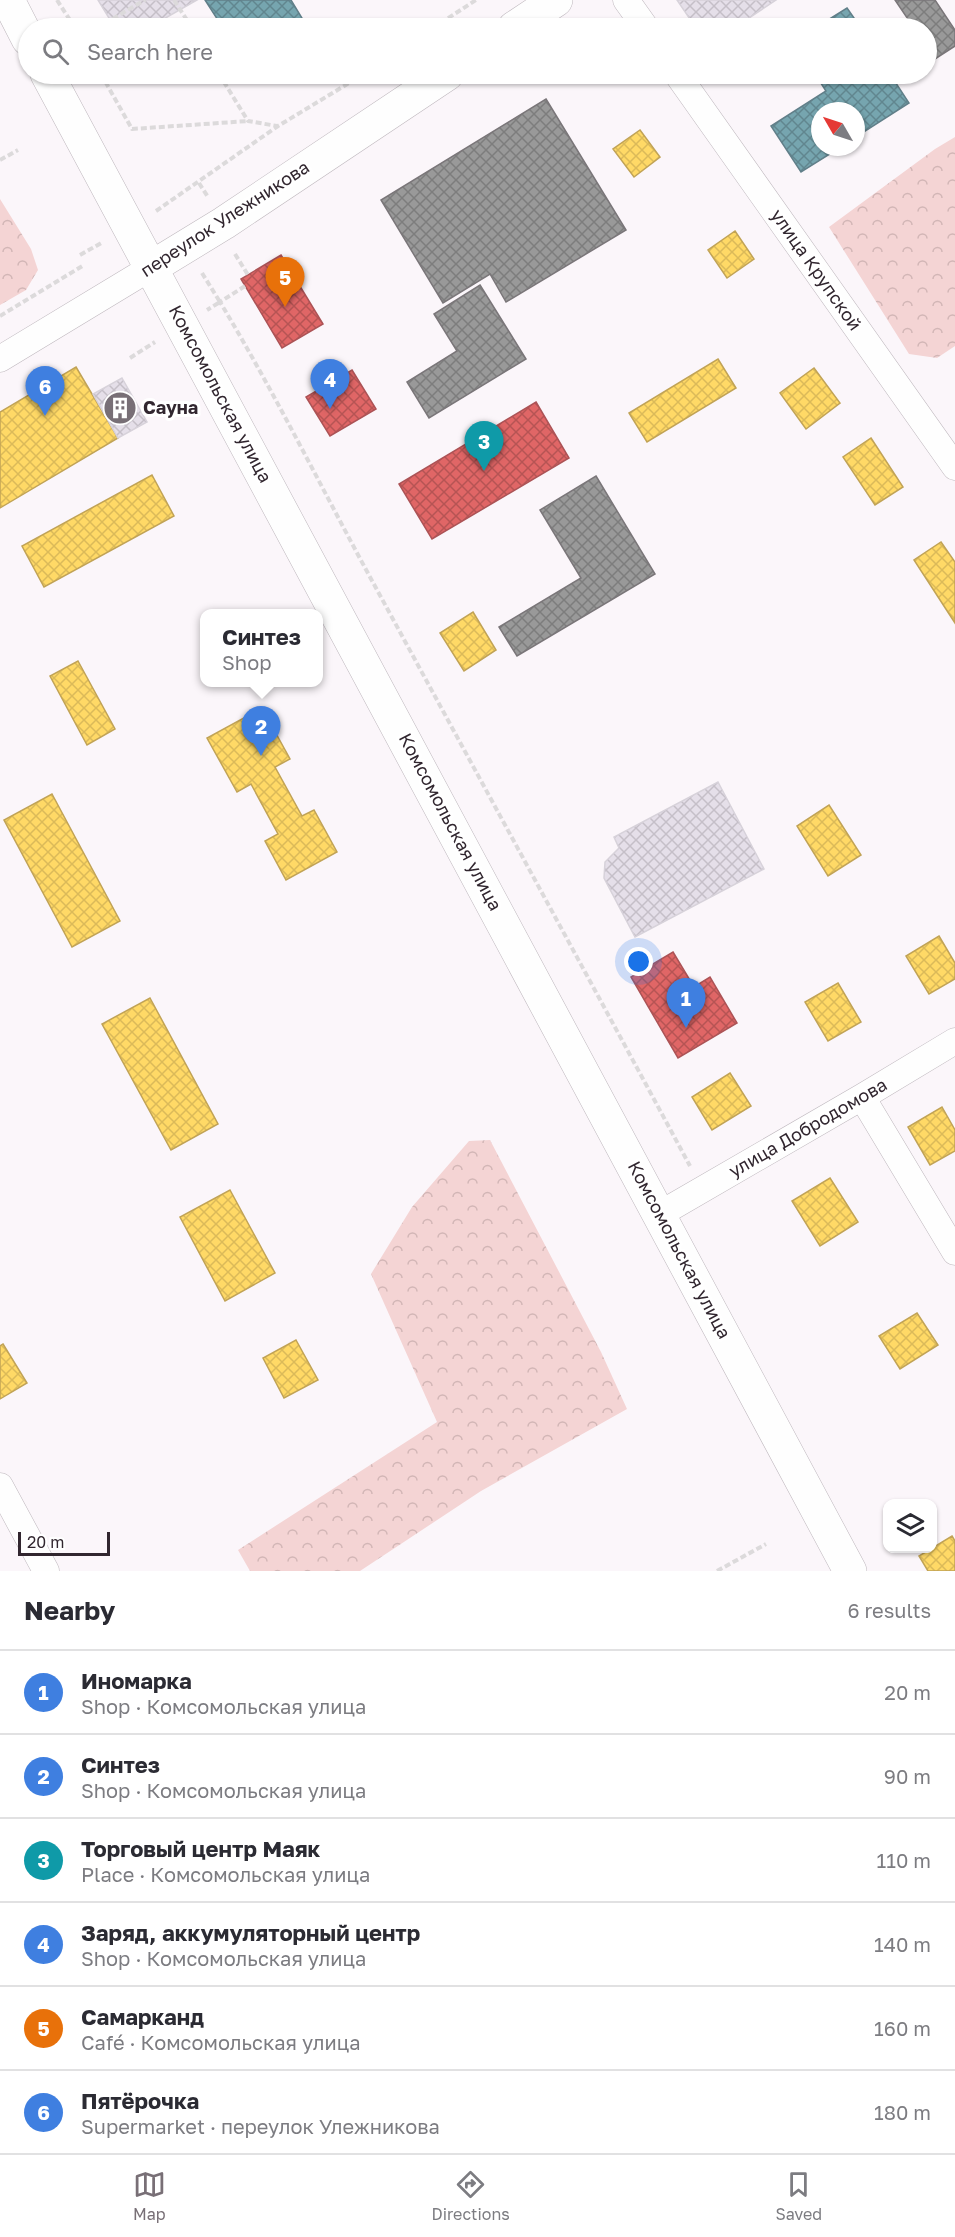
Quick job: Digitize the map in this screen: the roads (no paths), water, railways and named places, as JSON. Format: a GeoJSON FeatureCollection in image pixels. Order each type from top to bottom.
{"type":"FeatureCollection","features":[{"type":"Feature","properties":{"kind":"main road"},"geometry":{"type":"LineString","coordinates":[[8,0],[18,20]]}},
{"type":"Feature","properties":{"kind":"main road"},"geometry":{"type":"LineString","coordinates":[[529,18],[556,0]]}},
{"type":"Feature","properties":{"kind":"main road","name":"Комсомольская улица"},"geometry":{"type":"LineString","coordinates":[[52,84],[850,1571]]}},
{"type":"Feature","properties":{"kind":"main road","name":"переулок Улежникова"},"geometry":{"type":"LineString","coordinates":[[152,267],[229,237],[434,84]]}},
{"type":"Feature","properties":{"kind":"street"},"geometry":{"type":"LineString","coordinates":[[626,0],[639,18]]}},
{"type":"Feature","properties":{"kind":"street","name":"улица Крупской"},"geometry":{"type":"LineString","coordinates":[[684,84],[955,467]]}},
{"type":"Feature","properties":{"kind":"street","name":"переулок Улежникова"},"geometry":{"type":"LineString","coordinates":[[0,358],[152,267]]}},
{"type":"Feature","properties":{"kind":"street","name":"улица Добродомова"},"geometry":{"type":"LineString","coordinates":[[660,1214],[955,1041]]}},
{"type":"Feature","properties":{"kind":"street"},"geometry":{"type":"LineString","coordinates":[[862,1097],[955,1252]]}},
{"type":"Feature","properties":{"kind":"street"},"geometry":{"type":"LineString","coordinates":[[0,1486],[46,1571]]}},
{"type":"Feature","properties":{"kind":"place","name":"Самарканд"},"geometry":{"type":"Point","coordinates":[285,307]}},
{"type":"Feature","properties":{"kind":"place","name":"Сауна"},"geometry":{"type":"Point","coordinates":[120,408]}},
{"type":"Feature","properties":{"kind":"place","name":"Заряд, аккумуляторный центр"},"geometry":{"type":"Point","coordinates":[330,409]}},
{"type":"Feature","properties":{"kind":"place","name":"Пятёрочка"},"geometry":{"type":"Point","coordinates":[45,416]}},
{"type":"Feature","properties":{"kind":"place","name":"Торговый центр Маяк"},"geometry":{"type":"Point","coordinates":[484,471]}},
{"type":"Feature","properties":{"kind":"place","name":"Синтез"},"geometry":{"type":"Point","coordinates":[261,756]}},
{"type":"Feature","properties":{"kind":"place","name":"Иномарка"},"geometry":{"type":"Point","coordinates":[686,1028]}}]}
